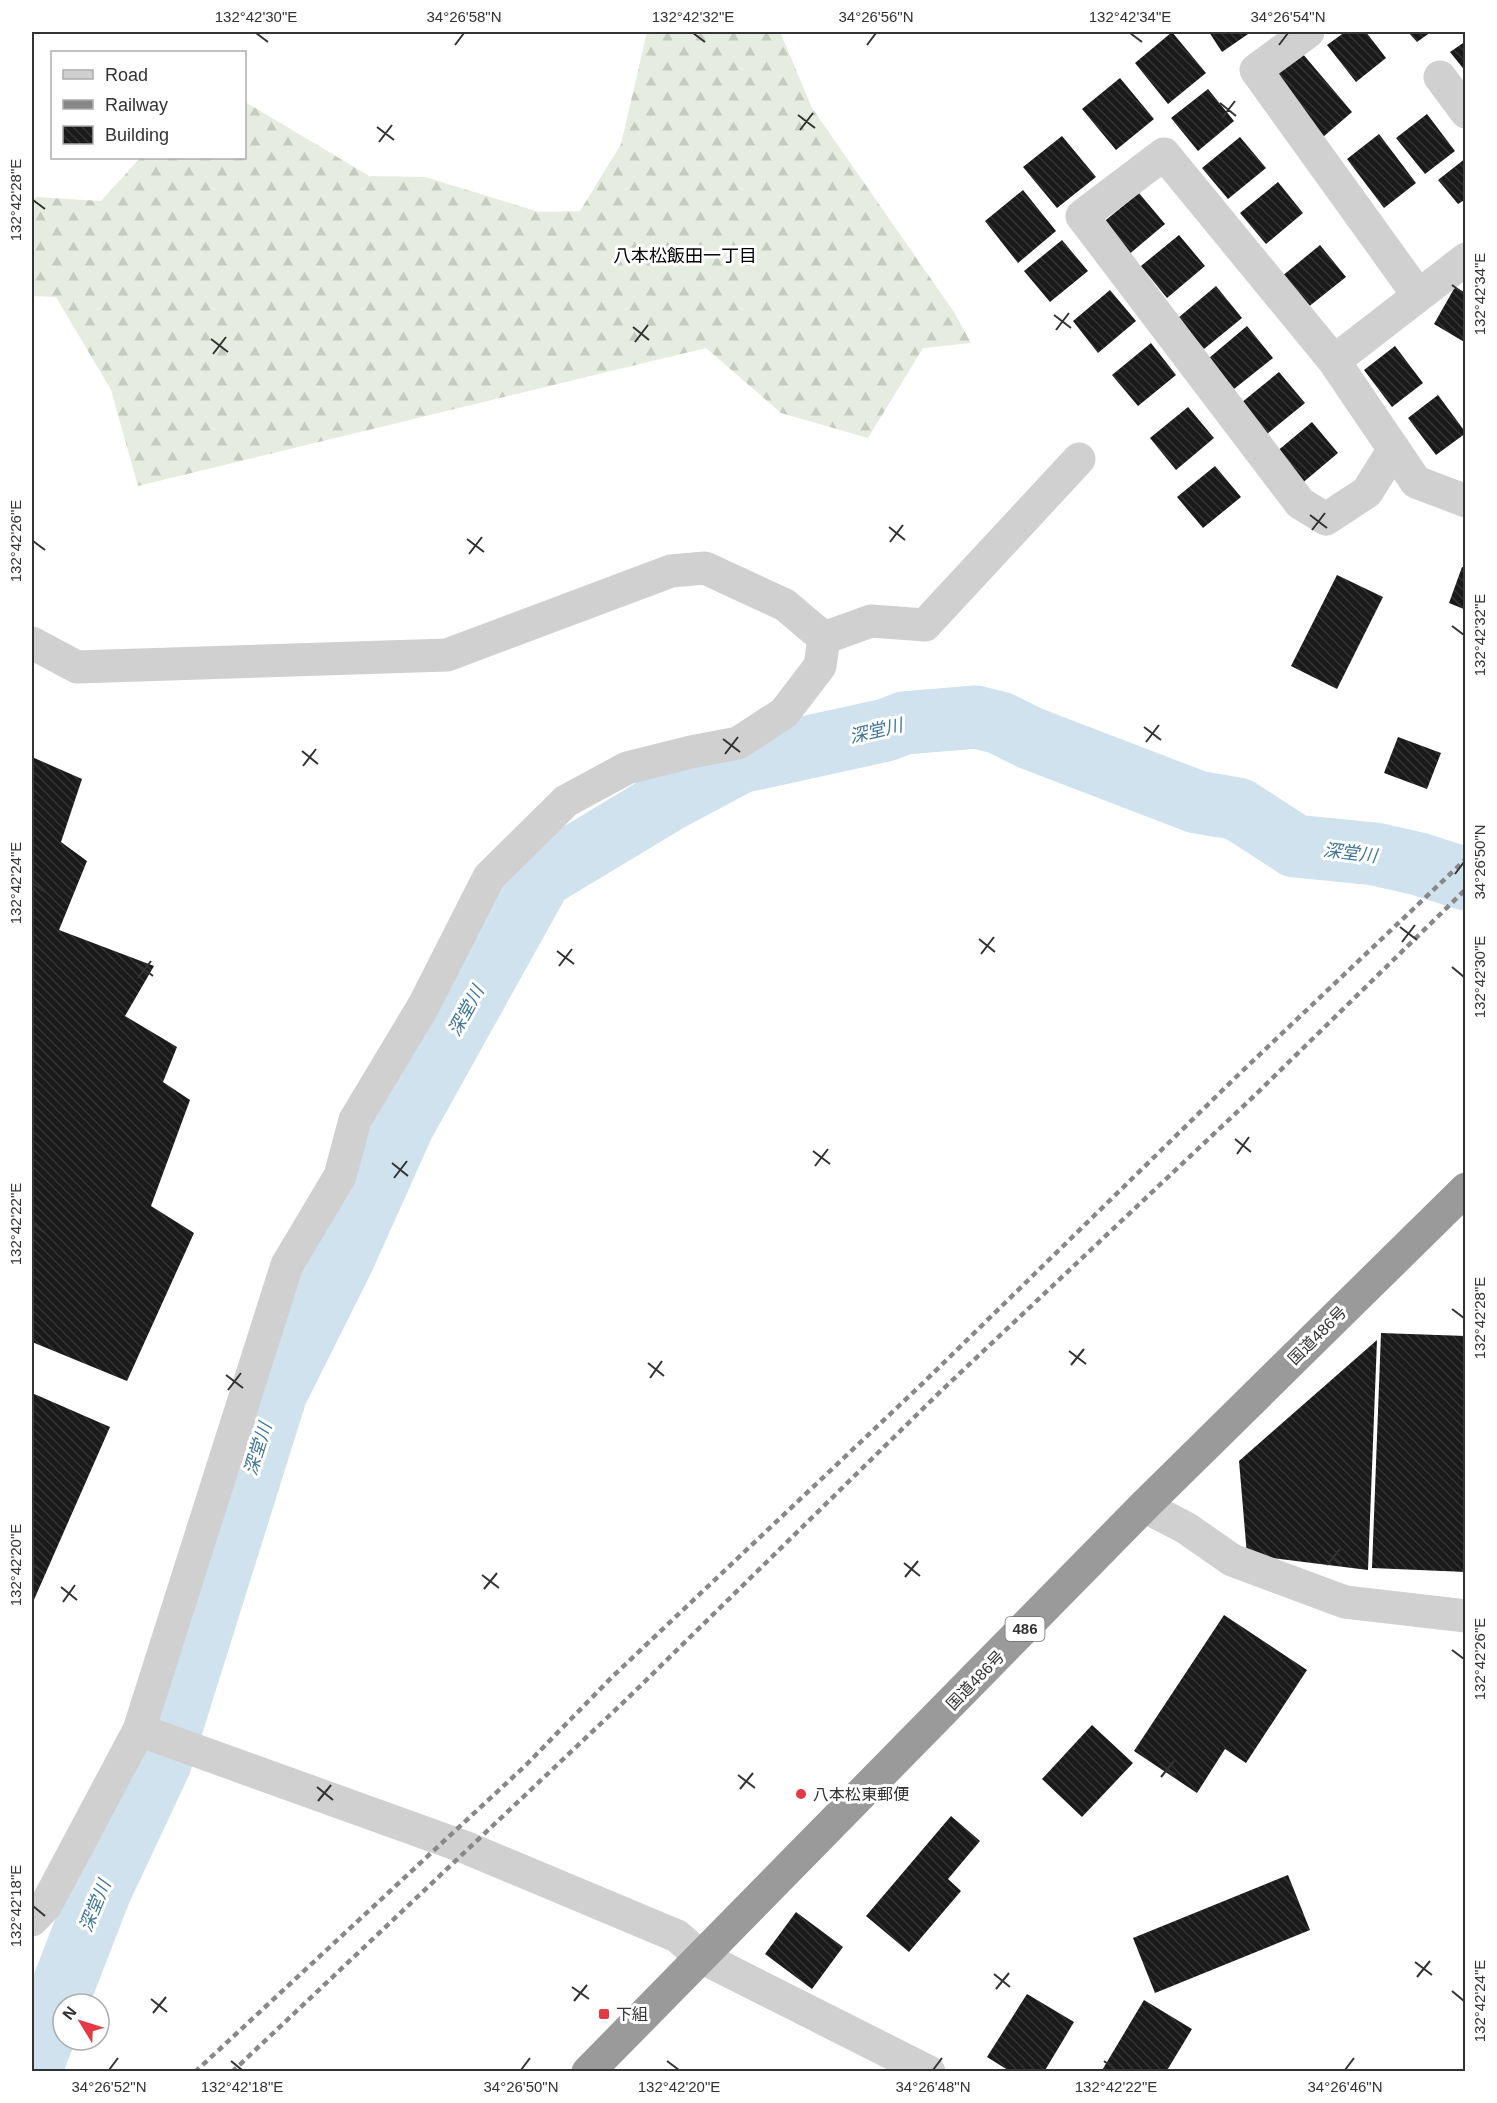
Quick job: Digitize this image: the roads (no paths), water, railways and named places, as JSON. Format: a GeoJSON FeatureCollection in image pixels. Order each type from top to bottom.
{"type":"FeatureCollection","features":[{"type":"Feature","properties":{"kind":"highway","name":"国道486号"},"geometry":{"type":"LineString","coordinates":[[588,2072],[1144,1506],[1466,1189]]}},
{"type":"Feature","properties":{"kind":"street"},"geometry":{"type":"LineString","coordinates":[[1308,32],[1256,70],[1418,296]]}},
{"type":"Feature","properties":{"kind":"street"},"geometry":{"type":"LineString","coordinates":[[1440,77],[1466,112]]}},
{"type":"Feature","properties":{"kind":"street"},"geometry":{"type":"LineString","coordinates":[[1394,449],[1367,492],[1326,519],[1300,503],[1082,216],[1164,154],[1334,361],[1394,449],[1416,482],[1466,501]]}},
{"type":"Feature","properties":{"kind":"street"},"geometry":{"type":"LineString","coordinates":[[1334,361],[1466,259]]}},
{"type":"Feature","properties":{"kind":"street"},"geometry":{"type":"LineString","coordinates":[[824,638],[871,621],[925,625],[1079,459]]}},
{"type":"Feature","properties":{"kind":"street"},"geometry":{"type":"LineString","coordinates":[[32,643],[77,667],[447,655],[671,571],[705,568],[785,605],[824,638]]}},
{"type":"Feature","properties":{"kind":"street"},"geometry":{"type":"LineString","coordinates":[[32,1920],[46,1905],[155,1736],[287,1265],[340,1176],[355,1120],[424,1005],[489,877],[566,801],[627,768],[738,743],[784,713],[820,666],[824,638]]}},
{"type":"Feature","properties":{"kind":"street"},"geometry":{"type":"LineString","coordinates":[[1144,1506],[1186,1528],[1232,1560],[1345,1602],[1466,1616]]}},
{"type":"Feature","properties":{"kind":"street"},"geometry":{"type":"LineString","coordinates":[[155,1736],[467,1848],[677,1936],[701,1957],[929,2072]]}},
{"type":"Feature","properties":{"kind":"waterway","name":"深堂川"},"geometry":{"type":"LineString","coordinates":[[32,2066],[100,1891],[160,1763],[276,1393],[342,1261],[403,1125],[541,877],[667,801],[740,762],[886,730],[904,723],[976,717],[1000,723],[1030,738],[1197,802],[1238,809],[1295,846],[1375,854],[1419,864],[1466,879]]}},
{"type":"Feature","properties":{"kind":"railway"},"geometry":{"type":"LineString","coordinates":[[195,2072],[526,1765],[612,1677],[922,1384],[1236,1077],[1466,859]]}},
{"type":"Feature","properties":{"kind":"railway"},"geometry":{"type":"LineString","coordinates":[[232,2072],[629,1697],[941,1391],[1253,1097],[1466,889]]}},
{"type":"Feature","properties":{"kind":"place","name":"八本松東郵便"},"geometry":{"type":"Point","coordinates":[801,1794]}},
{"type":"Feature","properties":{"kind":"place","name":"下組"},"geometry":{"type":"Point","coordinates":[604,2014]}},
{"type":"Feature","properties":{"kind":"district","name":"八本松飯田一丁目"},"geometry":{"type":"Point","coordinates":[685,256]}}]}
